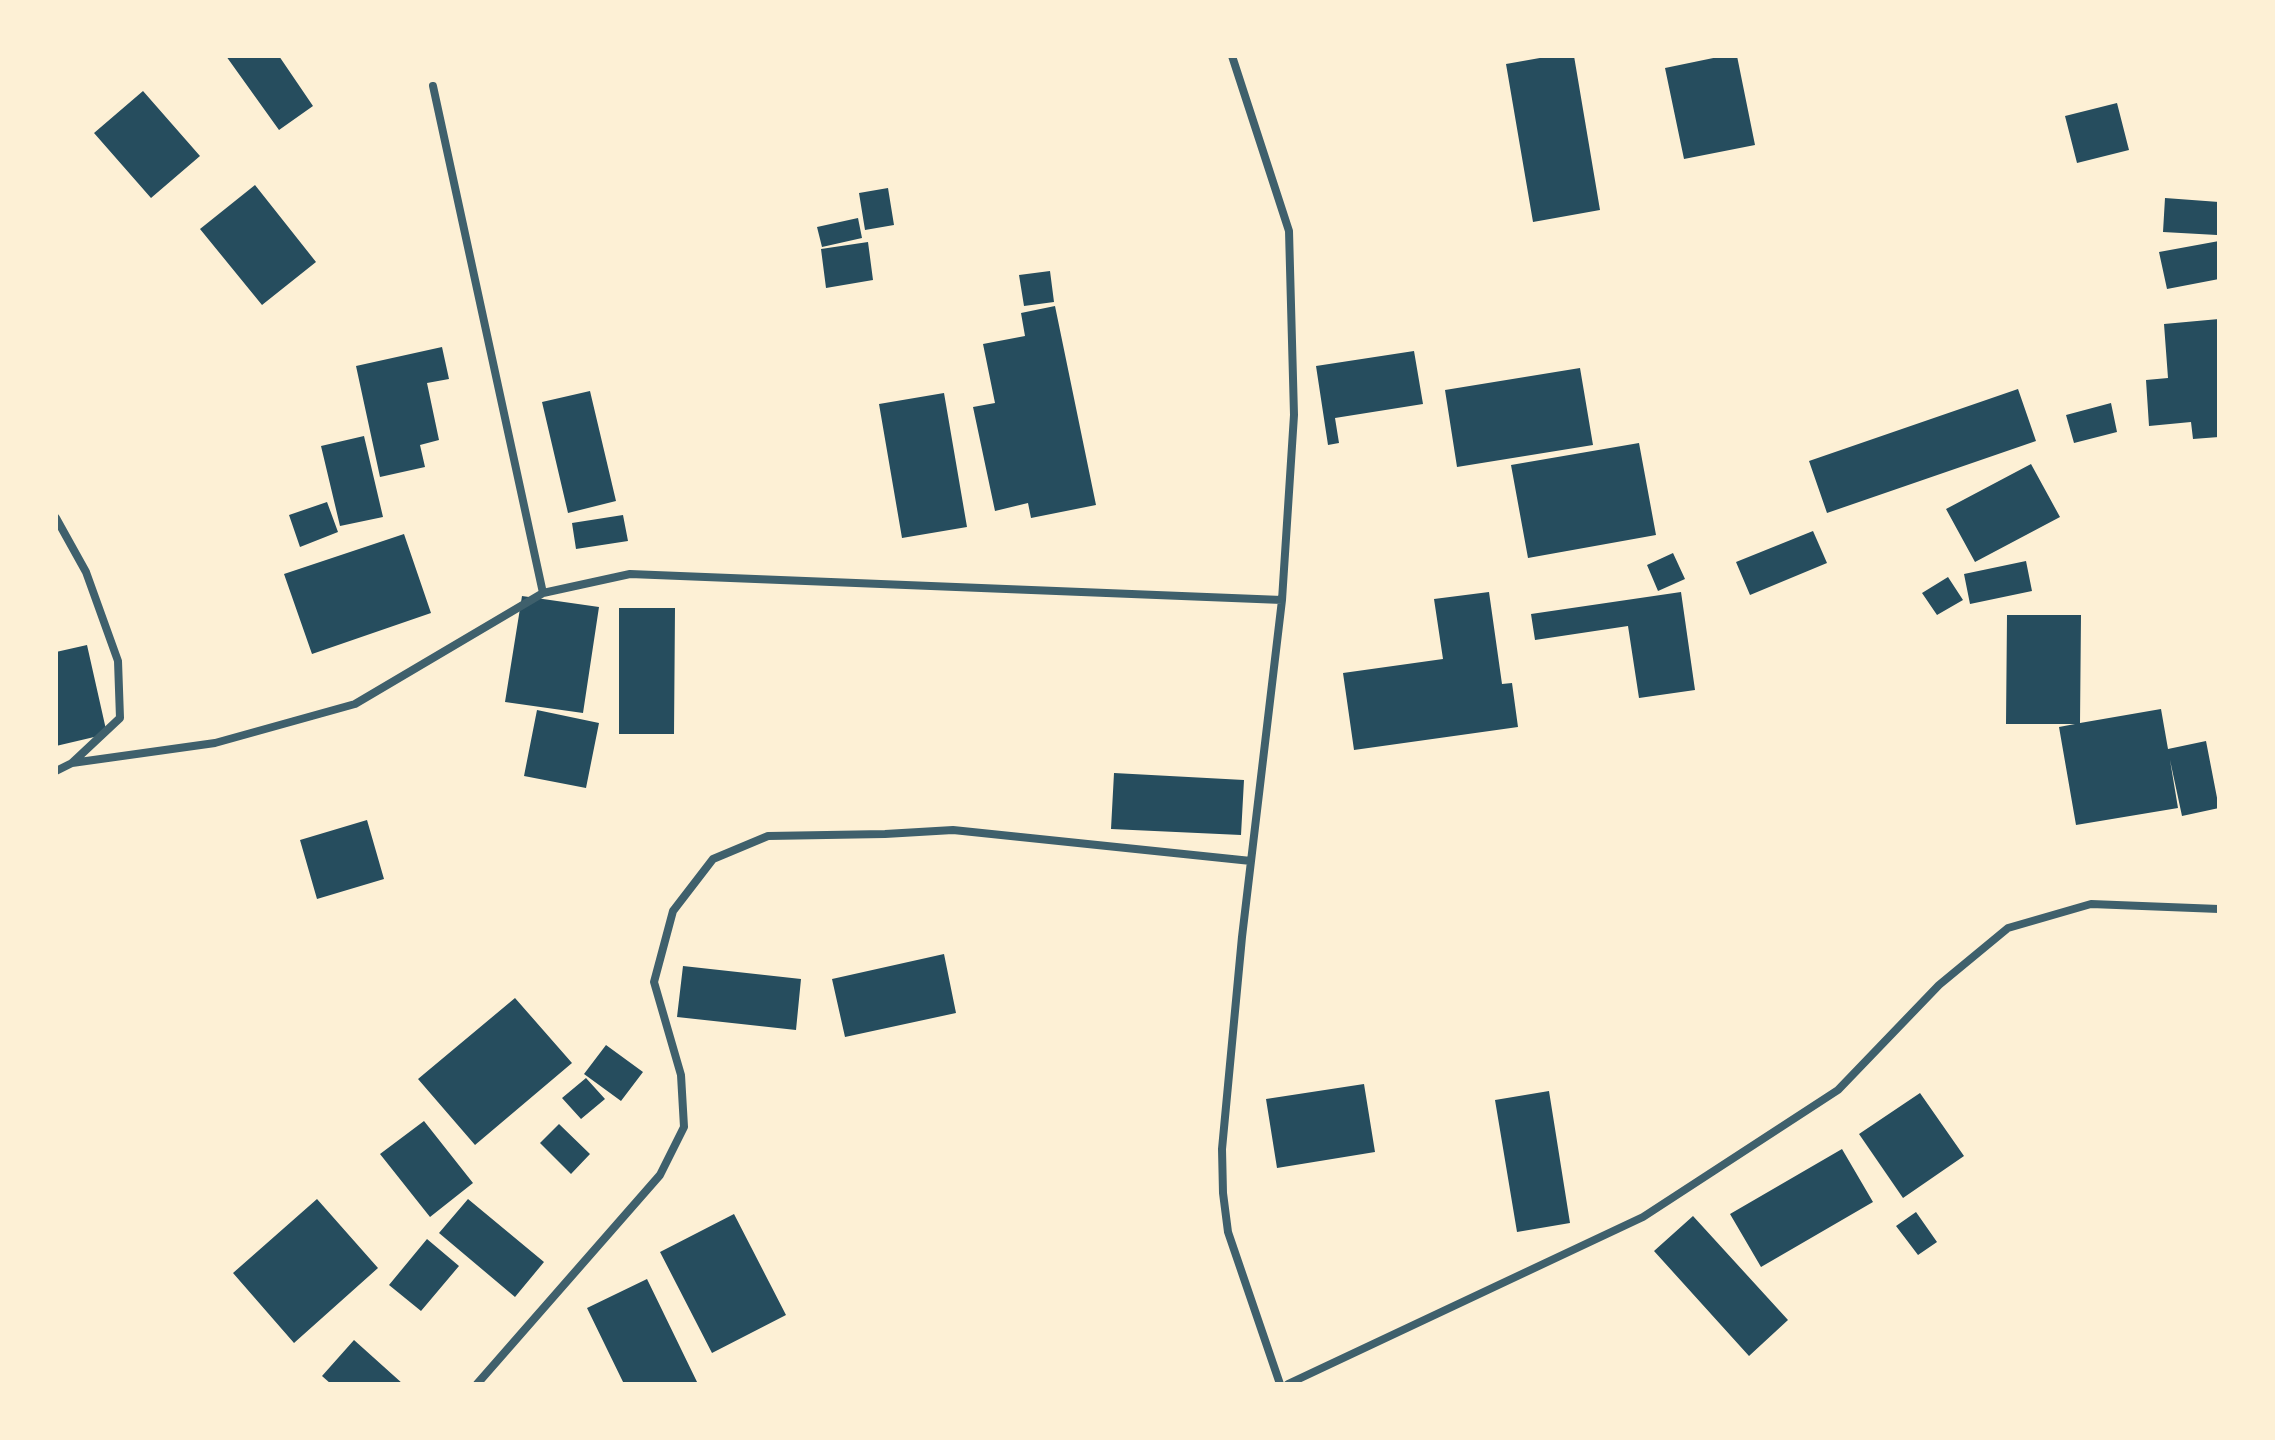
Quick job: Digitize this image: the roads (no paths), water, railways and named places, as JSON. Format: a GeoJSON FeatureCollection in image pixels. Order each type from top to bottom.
{"type":"FeatureCollection","features":[{"type":"Feature","properties":{"kind":"street"},"geometry":{"type":"LineString","coordinates":[[1232,56],[1289,231],[1294,415],[1282,600],[1251,861],[1222,1149],[1228,1232],[1280,1384]]}},
{"type":"Feature","properties":{"kind":"street"},"geometry":{"type":"LineString","coordinates":[[433,86],[543,593]]}},
{"type":"Feature","properties":{"kind":"street"},"geometry":{"type":"LineString","coordinates":[[56,518],[86,572],[118,661],[120,718],[72,763],[56,771]]}},
{"type":"Feature","properties":{"kind":"street"},"geometry":{"type":"LineString","coordinates":[[72,763],[215,743],[355,704],[543,593],[630,574],[1282,600]]}},
{"type":"Feature","properties":{"kind":"street"},"geometry":{"type":"LineString","coordinates":[[477,1384],[660,1175],[684,1127],[681,1075],[654,982],[673,911],[713,859],[768,836],[953,830],[1251,861]]}},
{"type":"Feature","properties":{"kind":"street"},"geometry":{"type":"LineString","coordinates":[[1288,1384],[1643,1217],[1838,1090],[1939,985],[2008,928],[2091,904],[2219,909]]}}]}
